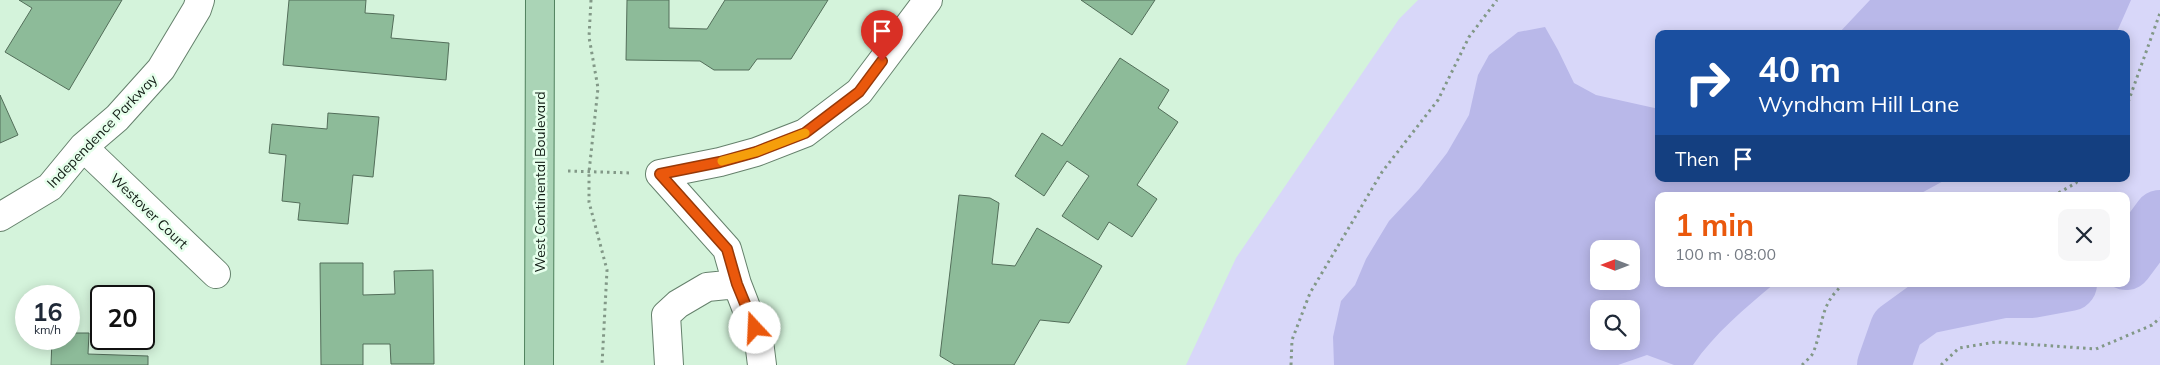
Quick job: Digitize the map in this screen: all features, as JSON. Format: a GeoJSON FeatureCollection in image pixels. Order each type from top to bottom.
{"type":"FeatureCollection","features":[{"type":"Feature","properties":{"kind":"main road","name":"West Continental Boulevard"},"geometry":{"type":"LineString","coordinates":[[539,365],[540,0]]}},
{"type":"Feature","properties":{"kind":"street","name":"Independence Parkway"},"geometry":{"type":"LineString","coordinates":[[0,217],[50,187],[83,147],[117,118],[161,69],[197,9],[200,0]]}},
{"type":"Feature","properties":{"kind":"street"},"geometry":{"type":"LineString","coordinates":[[660,174],[720,162],[756,152],[805,133],[859,92],[928,0]]}},
{"type":"Feature","properties":{"kind":"street","name":"Westover Court"},"geometry":{"type":"LineString","coordinates":[[83,147],[216,274]]}},
{"type":"Feature","properties":{"kind":"street"},"geometry":{"type":"LineString","coordinates":[[660,174],[727,249],[737,284],[759,341],[762,365]]}},
{"type":"Feature","properties":{"kind":"street"},"geometry":{"type":"LineString","coordinates":[[669,365],[666,315],[678,304],[707,287],[737,284]]}},
{"type":"Feature","properties":{"kind":"path"},"geometry":{"type":"LineString","coordinates":[[591,0],[589,37],[598,88],[589,172],[589,202],[607,270],[602,365]]}},
{"type":"Feature","properties":{"kind":"path"},"geometry":{"type":"LineString","coordinates":[[1291,365],[1292,340],[1310,293],[1382,172],[1438,100],[1469,38],[1497,0]]}},
{"type":"Feature","properties":{"kind":"path"},"geometry":{"type":"LineString","coordinates":[[2130,97],[2160,13]]}},
{"type":"Feature","properties":{"kind":"path"},"geometry":{"type":"LineString","coordinates":[[540,170],[660,174]]}},
{"type":"Feature","properties":{"kind":"path"},"geometry":{"type":"LineString","coordinates":[[2060,192],[2076,182]]}},
{"type":"Feature","properties":{"kind":"path"},"geometry":{"type":"LineString","coordinates":[[1802,365],[1812,354],[1821,316],[1835,291],[1840,287]]}},
{"type":"Feature","properties":{"kind":"path"},"geometry":{"type":"LineString","coordinates":[[1941,365],[1959,348],[1996,342],[2096,349],[2152,325],[2160,318]]}},
{"type":"Feature","properties":{"kind":"shaded area"},"geometry":{"type":"Polygon","coordinates":[[[1418,0],[2160,0],[2160,365],[1186,365],[1236,258],[1399,19],[1418,0]]]}},
{"type":"Feature","properties":{"kind":"shaded area"},"geometry":{"type":"Polygon","coordinates":[[[1870,0],[2131,0],[2118,30],[1842,30],[1870,0]]]}},
{"type":"Feature","properties":{"kind":"shaded area"},"geometry":{"type":"Polygon","coordinates":[[[1545,27],[1574,83],[1596,95],[1655,108],[1655,182],[1942,182],[1923,192],[1655,192],[1655,287],[1770,287],[1720,332],[1693,365],[1674,365],[1647,355],[1618,365],[1334,365],[1333,337],[1341,301],[1355,285],[1366,259],[1389,221],[1419,189],[1447,153],[1469,115],[1478,75],[1489,55],[1518,32],[1545,27]]]}},
{"type":"Feature","properties":{"kind":"building"},"geometry":{"type":"Polygon","coordinates":[[[19,0],[122,0],[69,90],[5,52],[32,8],[19,0]]]}},
{"type":"Feature","properties":{"kind":"building"},"geometry":{"type":"Polygon","coordinates":[[[289,0],[366,0],[365,13],[394,15],[391,38],[449,43],[446,80],[283,65],[289,0]]]}},
{"type":"Feature","properties":{"kind":"building"},"geometry":{"type":"Polygon","coordinates":[[[627,0],[669,0],[669,28],[707,29],[725,0],[828,0],[791,59],[757,59],[749,70],[714,70],[700,61],[626,60],[627,0]]]}},
{"type":"Feature","properties":{"kind":"building"},"geometry":{"type":"Polygon","coordinates":[[[1081,0],[1155,0],[1132,35],[1081,0]]]}},
{"type":"Feature","properties":{"kind":"building"},"geometry":{"type":"Polygon","coordinates":[[[1120,58],[1169,90],[1158,108],[1178,122],[1137,185],[1157,199],[1132,237],[1109,222],[1098,240],[1062,216],[1089,176],[1067,161],[1044,196],[1015,176],[1042,133],[1062,146],[1120,58]]]}},
{"type":"Feature","properties":{"kind":"building"},"geometry":{"type":"Polygon","coordinates":[[[0,95],[18,135],[0,143],[0,95]]]}},
{"type":"Feature","properties":{"kind":"building"},"geometry":{"type":"Polygon","coordinates":[[[328,113],[379,117],[373,177],[353,175],[348,224],[298,220],[300,203],[282,201],[286,155],[269,153],[272,124],[327,129],[328,113]]]}},
{"type":"Feature","properties":{"kind":"building"},"geometry":{"type":"Polygon","coordinates":[[[959,195],[990,198],[999,203],[992,264],[1015,266],[1037,228],[1102,266],[1069,323],[1040,320],[1014,365],[955,365],[940,356],[959,195]]]}},
{"type":"Feature","properties":{"kind":"building"},"geometry":{"type":"Polygon","coordinates":[[[320,263],[363,263],[363,295],[395,294],[394,271],[433,270],[434,364],[391,364],[390,344],[363,344],[363,365],[321,365],[320,263]]]}},
{"type":"Feature","properties":{"kind":"building"},"geometry":{"type":"Polygon","coordinates":[[[80,333],[89,333],[88,354],[148,356],[148,365],[51,365],[52,350],[80,350],[80,333]]]}},
{"type":"Feature","properties":{"kind":"waterway"},"geometry":{"type":"LineString","coordinates":[[2130,258],[2160,217]]}},
{"type":"Feature","properties":{"kind":"waterway"},"geometry":{"type":"LineString","coordinates":[[1884,365],[1897,328],[1926,307],[2003,291],[2032,291],[2054,287]]}},
{"type":"Feature","properties":{"kind":"slow traffic"},"geometry":{"type":"LineString","coordinates":[[722,161],[756,152],[805,133]]}},
{"type":"Feature","properties":{"kind":"route"},"geometry":{"type":"LineString","coordinates":[[755,328],[737,284],[727,249],[660,174],[720,162],[756,152],[805,133],[859,92],[882,61]]}}]}
